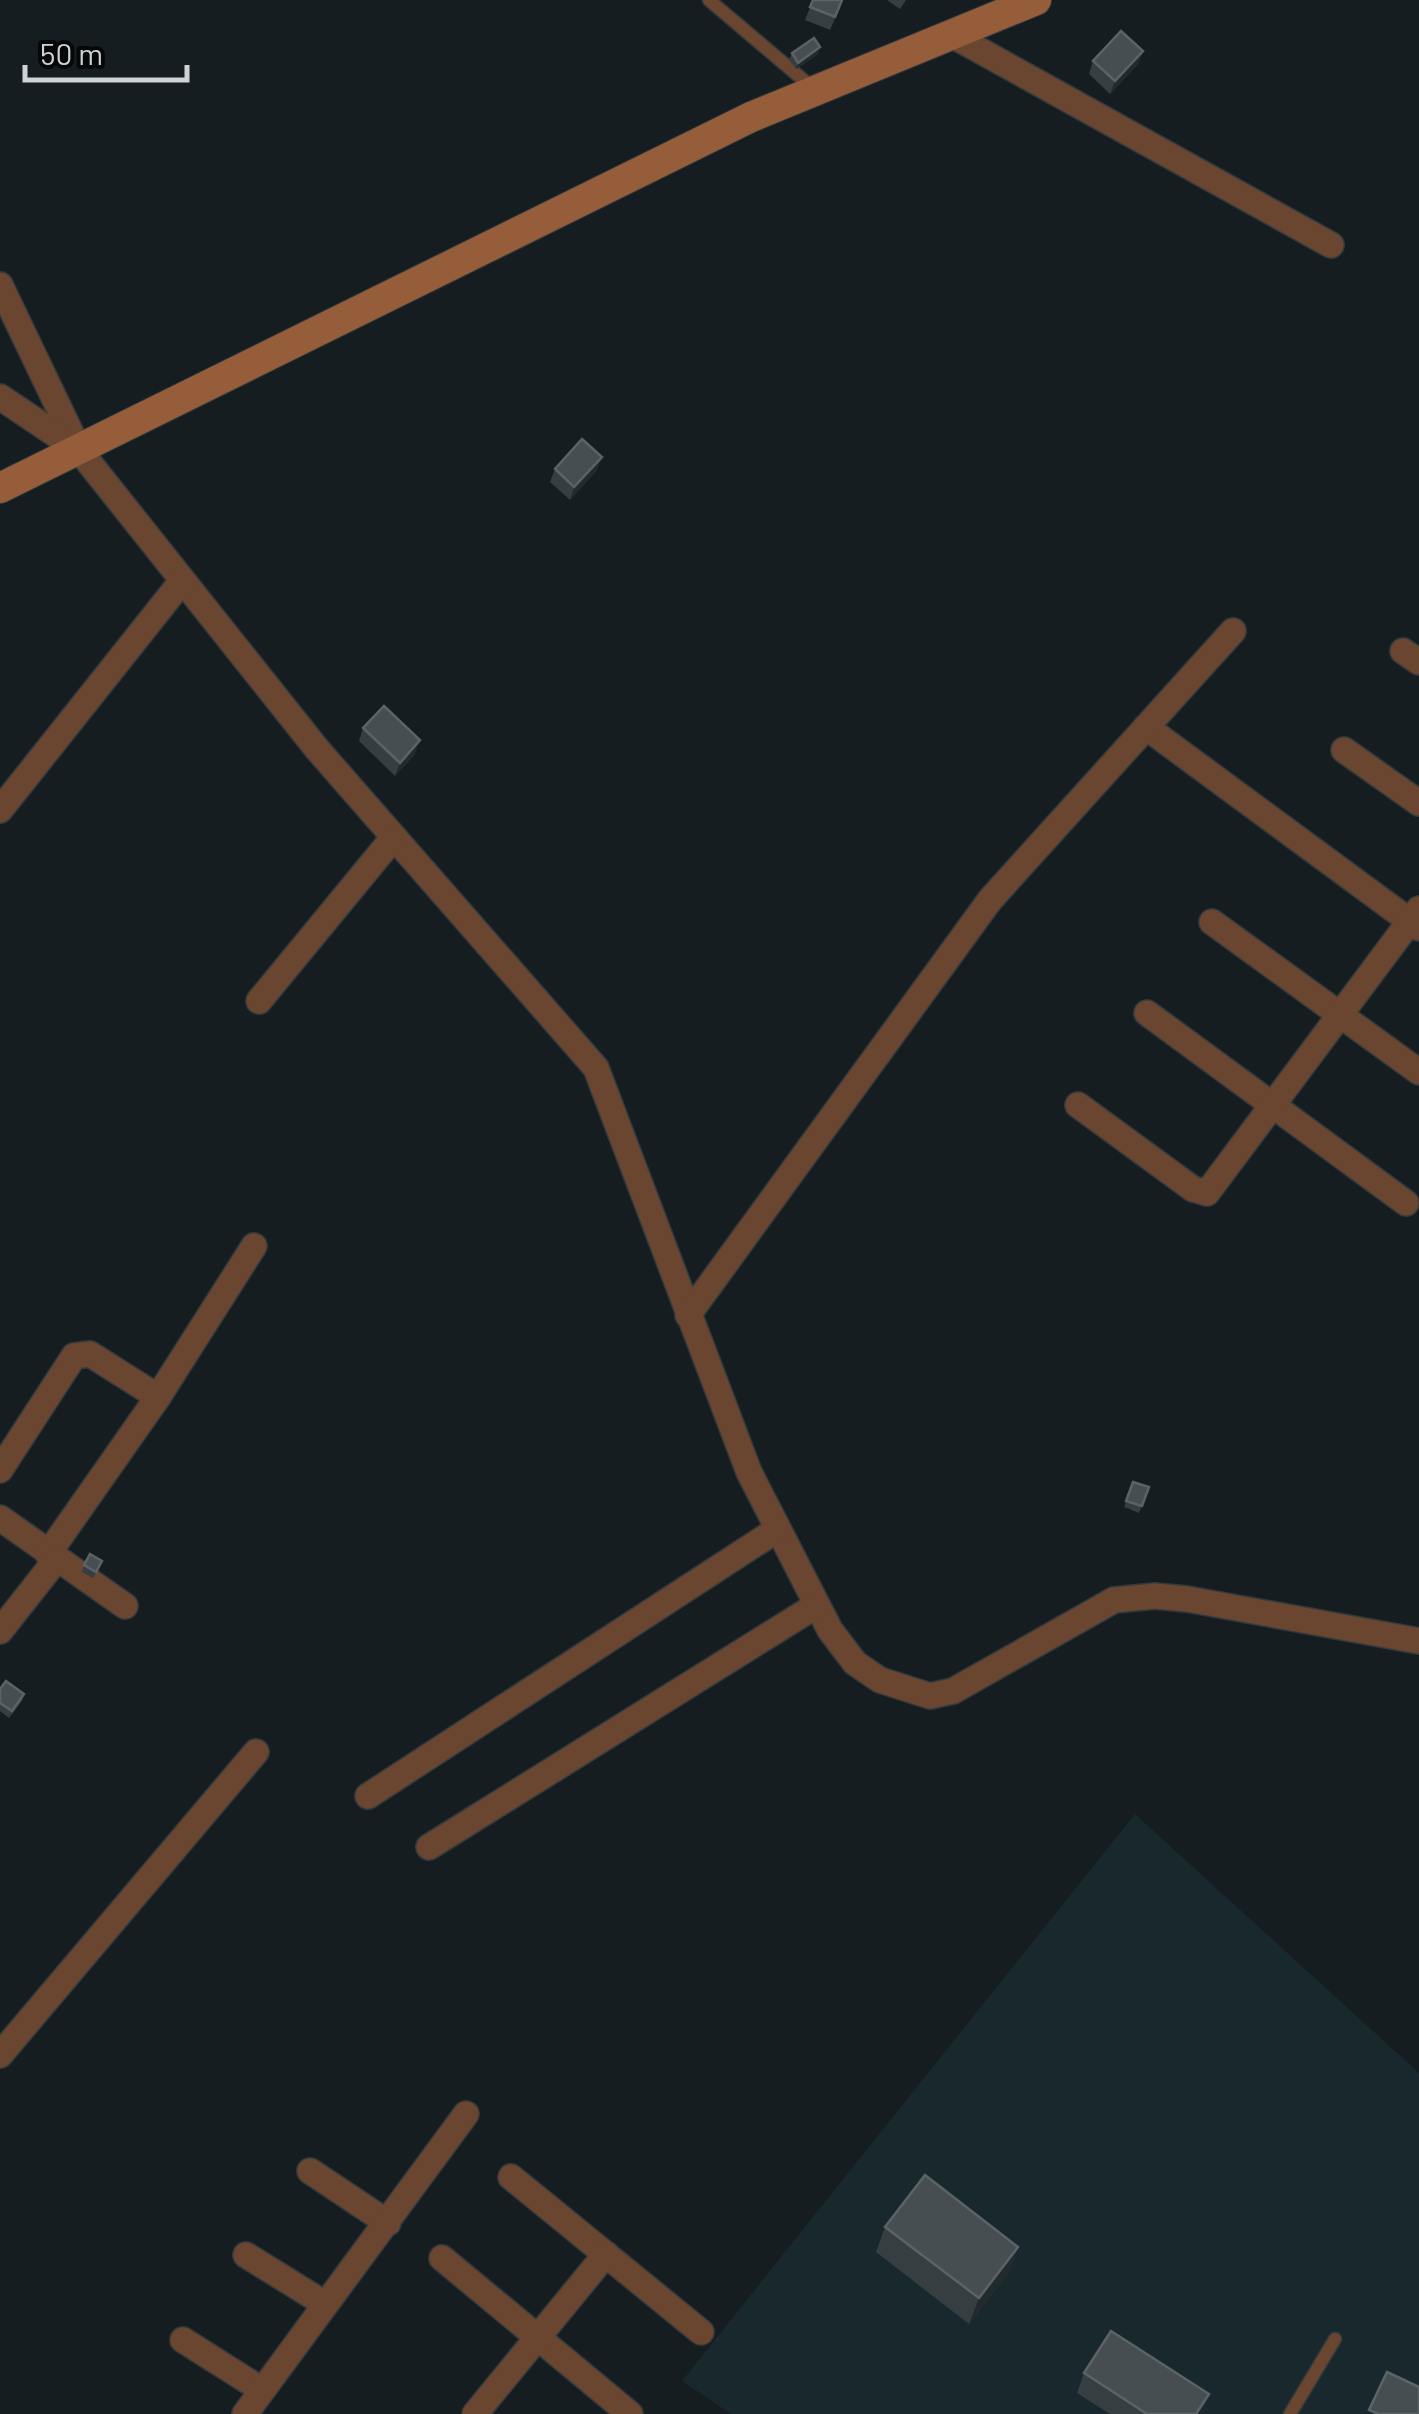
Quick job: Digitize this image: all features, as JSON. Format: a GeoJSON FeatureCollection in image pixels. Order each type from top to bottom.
{"type":"FeatureCollection","features":[{"type":"Feature","properties":{"kind":"main road"},"geometry":{"type":"LineString","coordinates":[[0,488],[752,117],[1036,0]]}},
{"type":"Feature","properties":{"kind":"street"},"geometry":{"type":"LineString","coordinates":[[952,35],[1331,245]]}},
{"type":"Feature","properties":{"kind":"street"},"geometry":{"type":"LineString","coordinates":[[0,285],[78,450],[317,748],[596,1068],[749,1472],[830,1630],[855,1663],[880,1680],[930,1696],[953,1691],[1092,1611],[1128,1598],[1188,1599],[1419,1641]]}},
{"type":"Feature","properties":{"kind":"street"},"geometry":{"type":"LineString","coordinates":[[0,398],[78,450]]}},
{"type":"Feature","properties":{"kind":"street"},"geometry":{"type":"LineString","coordinates":[[0,810],[182,581]]}},
{"type":"Feature","properties":{"kind":"street"},"geometry":{"type":"LineString","coordinates":[[688,1315],[990,900],[1233,631]]}},
{"type":"Feature","properties":{"kind":"street"},"geometry":{"type":"LineString","coordinates":[[1078,1105],[1193,1189],[1208,1193],[1416,919],[1146,728]]}},
{"type":"Feature","properties":{"kind":"street"},"geometry":{"type":"LineString","coordinates":[[1344,750],[1419,803]]}},
{"type":"Feature","properties":{"kind":"street"},"geometry":{"type":"LineString","coordinates":[[259,1001],[394,837]]}},
{"type":"Feature","properties":{"kind":"street"},"geometry":{"type":"LineString","coordinates":[[1212,922],[1419,1072]]}},
{"type":"Feature","properties":{"kind":"street"},"geometry":{"type":"LineString","coordinates":[[1147,1013],[1406,1204]]}},
{"type":"Feature","properties":{"kind":"street"},"geometry":{"type":"LineString","coordinates":[[0,1631],[158,1397],[254,1246]]}},
{"type":"Feature","properties":{"kind":"street"},"geometry":{"type":"LineString","coordinates":[[0,1470],[74,1356],[90,1354],[158,1397]]}},
{"type":"Feature","properties":{"kind":"street"},"geometry":{"type":"LineString","coordinates":[[0,1518],[124,1606]]}},
{"type":"Feature","properties":{"kind":"street"},"geometry":{"type":"LineString","coordinates":[[368,1796],[778,1529]]}},
{"type":"Feature","properties":{"kind":"street"},"geometry":{"type":"LineString","coordinates":[[429,1847],[817,1605]]}},
{"type":"Feature","properties":{"kind":"street"},"geometry":{"type":"LineString","coordinates":[[0,2056],[256,1752]]}},
{"type":"Feature","properties":{"kind":"street"},"geometry":{"type":"LineString","coordinates":[[245,2414],[466,2114]]}},
{"type":"Feature","properties":{"kind":"street"},"geometry":{"type":"LineString","coordinates":[[310,2171],[388,2223]]}},
{"type":"Feature","properties":{"kind":"street"},"geometry":{"type":"LineString","coordinates":[[511,2177],[701,2332]]}},
{"type":"Feature","properties":{"kind":"street"},"geometry":{"type":"LineString","coordinates":[[475,2414],[606,2254]]}},
{"type":"Feature","properties":{"kind":"street"},"geometry":{"type":"LineString","coordinates":[[246,2255],[324,2304]]}},
{"type":"Feature","properties":{"kind":"street"},"geometry":{"type":"LineString","coordinates":[[442,2258],[630,2414]]}},
{"type":"Feature","properties":{"kind":"street"},"geometry":{"type":"LineString","coordinates":[[184,2340],[262,2390]]}},
{"type":"Feature","properties":{"kind":"lane"},"geometry":{"type":"LineString","coordinates":[[709,0],[815,91]]}},
{"type":"Feature","properties":{"kind":"lane"},"geometry":{"type":"LineString","coordinates":[[1290,2414],[1335,2338]]}},
{"type":"Feature","properties":{"kind":"shaded area"},"geometry":{"type":"Polygon","coordinates":[[[1135,1814],[1419,2073],[1419,2414],[731,2414],[682,2381],[1135,1814]]]}},
{"type":"Feature","properties":{"kind":"building"},"geometry":{"type":"Polygon","coordinates":[[[813,0],[842,0],[835,17],[810,7],[813,0]]]}},
{"type":"Feature","properties":{"kind":"building"},"geometry":{"type":"Polygon","coordinates":[[[1121,31],[1143,51],[1115,81],[1093,61],[1121,31]]]}},
{"type":"Feature","properties":{"kind":"building"},"geometry":{"type":"Polygon","coordinates":[[[814,38],[820,47],[798,63],[792,53],[814,38]]]}},
{"type":"Feature","properties":{"kind":"building"},"geometry":{"type":"Polygon","coordinates":[[[582,439],[602,457],[574,487],[555,469],[582,439]]]}},
{"type":"Feature","properties":{"kind":"building"},"geometry":{"type":"Polygon","coordinates":[[[384,706],[420,740],[400,763],[363,728],[384,706]]]}},
{"type":"Feature","properties":{"kind":"building"},"geometry":{"type":"Polygon","coordinates":[[[1133,1482],[1149,1487],[1142,1506],[1126,1501],[1133,1482]]]}},
{"type":"Feature","properties":{"kind":"building"},"geometry":{"type":"Polygon","coordinates":[[[90,1554],[102,1561],[96,1572],[84,1565],[90,1554]]]}},
{"type":"Feature","properties":{"kind":"building"},"geometry":{"type":"Polygon","coordinates":[[[6,1681],[24,1694],[12,1711],[0,1703],[0,1689],[6,1681]]]}},
{"type":"Feature","properties":{"kind":"building"},"geometry":{"type":"Polygon","coordinates":[[[925,2175],[1018,2247],[979,2298],[885,2227],[925,2175]]]}},
{"type":"Feature","properties":{"kind":"building"},"geometry":{"type":"Polygon","coordinates":[[[1111,2331],[1209,2394],[1196,2414],[1147,2414],[1084,2373],[1111,2331]]]}},
{"type":"Feature","properties":{"kind":"building"},"geometry":{"type":"Polygon","coordinates":[[[1387,2372],[1419,2387],[1419,2414],[1378,2414],[1369,2410],[1387,2372]]]}}]}
